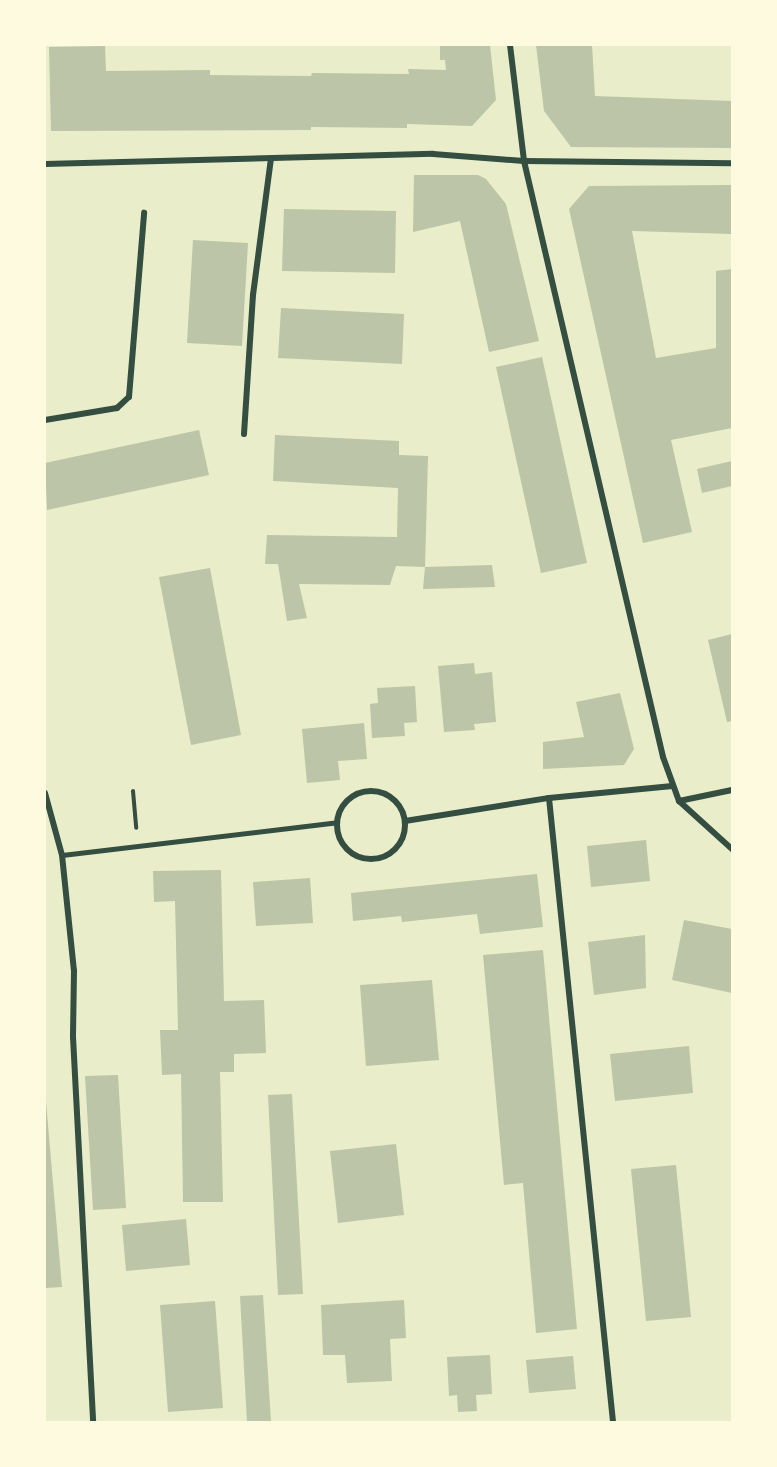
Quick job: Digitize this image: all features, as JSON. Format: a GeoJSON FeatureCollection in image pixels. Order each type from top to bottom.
{"type":"FeatureCollection","features":[{"type":"Feature","properties":{"kind":"street"},"geometry":{"type":"LineString","coordinates":[[510,45],[524,161],[672,786],[679,801],[732,849]]}},
{"type":"Feature","properties":{"kind":"street"},"geometry":{"type":"LineString","coordinates":[[45,164],[433,154],[524,161],[732,163]]}},
{"type":"Feature","properties":{"kind":"street"},"geometry":{"type":"LineString","coordinates":[[244,434],[253,295],[271,158]]}},
{"type":"Feature","properties":{"kind":"street"},"geometry":{"type":"LineString","coordinates":[[45,420],[117,408],[129,397],[144,213]]}},
{"type":"Feature","properties":{"kind":"street"},"geometry":{"type":"LineString","coordinates":[[405,821],[549,798],[672,786]]}},
{"type":"Feature","properties":{"kind":"street"},"geometry":{"type":"LineString","coordinates":[[679,801],[732,790]]}},
{"type":"Feature","properties":{"kind":"street"},"geometry":{"type":"LineString","coordinates":[[376,791],[396,801],[405,821],[405,832],[393,851],[372,859],[351,852],[338,834],[337,822],[346,802],[355,795],[376,791]]}},
{"type":"Feature","properties":{"kind":"street"},"geometry":{"type":"LineString","coordinates":[[45,794],[63,855],[74,971],[73,1037],[93,1422]]}},
{"type":"Feature","properties":{"kind":"street"},"geometry":{"type":"LineString","coordinates":[[549,798],[613,1422]]}},
{"type":"Feature","properties":{"kind":"street"},"geometry":{"type":"LineString","coordinates":[[63,855],[138,844],[337,822]]}},
{"type":"Feature","properties":{"kind":"path"},"geometry":{"type":"LineString","coordinates":[[133,791],[138,844]]}},
{"type":"Feature","properties":{"kind":"building"},"geometry":{"type":"Polygon","coordinates":[[[440,45],[490,45],[496,100],[472,126],[407,124],[407,128],[311,127],[311,130],[51,131],[49,47],[105,46],[106,71],[210,70],[210,75],[311,76],[312,73],[409,74],[408,69],[446,70],[445,60],[440,60],[440,45]]]}},
{"type":"Feature","properties":{"kind":"building"},"geometry":{"type":"Polygon","coordinates":[[[536,45],[592,45],[595,96],[732,101],[732,148],[571,147],[544,111],[536,45]]]}},
{"type":"Feature","properties":{"kind":"building"},"geometry":{"type":"Polygon","coordinates":[[[414,175],[478,175],[486,179],[506,204],[539,341],[489,352],[460,221],[413,232],[414,175]]]}},
{"type":"Feature","properties":{"kind":"building"},"geometry":{"type":"Polygon","coordinates":[[[732,185],[732,234],[632,231],[656,358],[716,348],[716,271],[732,269],[732,428],[671,440],[692,532],[643,543],[569,209],[589,186],[732,185]]]}},
{"type":"Feature","properties":{"kind":"building"},"geometry":{"type":"Polygon","coordinates":[[[284,209],[396,211],[395,273],[282,271],[284,209]]]}},
{"type":"Feature","properties":{"kind":"building"},"geometry":{"type":"Polygon","coordinates":[[[193,240],[248,243],[242,346],[187,343],[193,240]]]}},
{"type":"Feature","properties":{"kind":"building"},"geometry":{"type":"Polygon","coordinates":[[[281,308],[404,314],[402,364],[278,358],[281,308]]]}},
{"type":"Feature","properties":{"kind":"building"},"geometry":{"type":"Polygon","coordinates":[[[542,357],[587,563],[541,573],[496,367],[542,357]]]}},
{"type":"Feature","properties":{"kind":"building"},"geometry":{"type":"Polygon","coordinates":[[[199,430],[209,475],[47,510],[45,463],[199,430]]]}},
{"type":"Feature","properties":{"kind":"building"},"geometry":{"type":"Polygon","coordinates":[[[275,435],[399,441],[399,455],[428,456],[425,567],[396,566],[390,585],[299,584],[307,618],[287,621],[278,564],[265,564],[267,535],[397,537],[398,488],[273,481],[275,435]]]}},
{"type":"Feature","properties":{"kind":"building"},"geometry":{"type":"Polygon","coordinates":[[[732,461],[732,486],[702,493],[697,469],[732,461]]]}},
{"type":"Feature","properties":{"kind":"building"},"geometry":{"type":"Polygon","coordinates":[[[492,565],[495,587],[423,589],[425,567],[492,565]]]}},
{"type":"Feature","properties":{"kind":"building"},"geometry":{"type":"Polygon","coordinates":[[[210,568],[241,735],[191,745],[159,577],[210,568]]]}},
{"type":"Feature","properties":{"kind":"building"},"geometry":{"type":"Polygon","coordinates":[[[732,634],[732,721],[727,722],[708,640],[732,634]]]}},
{"type":"Feature","properties":{"kind":"building"},"geometry":{"type":"Polygon","coordinates":[[[474,663],[475,674],[492,672],[496,722],[474,724],[475,730],[444,732],[438,666],[474,663]]]}},
{"type":"Feature","properties":{"kind":"building"},"geometry":{"type":"Polygon","coordinates":[[[415,686],[417,722],[404,723],[405,736],[372,738],[370,704],[378,703],[377,688],[415,686]]]}},
{"type":"Feature","properties":{"kind":"building"},"geometry":{"type":"Polygon","coordinates":[[[620,693],[634,749],[624,765],[543,769],[543,742],[584,737],[576,702],[620,693]]]}},
{"type":"Feature","properties":{"kind":"building"},"geometry":{"type":"Polygon","coordinates":[[[364,723],[367,759],[338,761],[340,780],[307,783],[302,729],[364,723]]]}},
{"type":"Feature","properties":{"kind":"building"},"geometry":{"type":"Polygon","coordinates":[[[646,840],[650,881],[591,887],[587,846],[646,840]]]}},
{"type":"Feature","properties":{"kind":"building"},"geometry":{"type":"Polygon","coordinates":[[[221,870],[224,1001],[264,1000],[266,1053],[234,1054],[234,1072],[220,1072],[223,1202],[183,1202],[181,1074],[162,1075],[160,1030],[178,1030],[175,901],[154,902],[153,871],[221,870]]]}},
{"type":"Feature","properties":{"kind":"building"},"geometry":{"type":"Polygon","coordinates":[[[537,874],[543,927],[480,934],[477,914],[402,922],[401,916],[353,921],[351,893],[537,874]]]}},
{"type":"Feature","properties":{"kind":"building"},"geometry":{"type":"Polygon","coordinates":[[[310,878],[313,923],[256,926],[253,882],[310,878]]]}},
{"type":"Feature","properties":{"kind":"building"},"geometry":{"type":"Polygon","coordinates":[[[684,920],[732,929],[732,993],[672,980],[684,920]]]}},
{"type":"Feature","properties":{"kind":"building"},"geometry":{"type":"Polygon","coordinates":[[[645,935],[646,988],[594,995],[588,942],[645,935]]]}},
{"type":"Feature","properties":{"kind":"building"},"geometry":{"type":"Polygon","coordinates":[[[543,950],[577,1329],[536,1333],[523,1183],[504,1185],[483,955],[543,950]]]}},
{"type":"Feature","properties":{"kind":"building"},"geometry":{"type":"Polygon","coordinates":[[[432,980],[439,1060],[366,1066],[360,985],[432,980]]]}},
{"type":"Feature","properties":{"kind":"building"},"geometry":{"type":"Polygon","coordinates":[[[689,1046],[693,1093],[615,1101],[610,1054],[689,1046]]]}},
{"type":"Feature","properties":{"kind":"building"},"geometry":{"type":"Polygon","coordinates":[[[118,1075],[126,1208],[93,1210],[85,1076],[118,1075]]]}},
{"type":"Feature","properties":{"kind":"building"},"geometry":{"type":"Polygon","coordinates":[[[45,1090],[62,1287],[45,1288],[45,1090]]]}},
{"type":"Feature","properties":{"kind":"building"},"geometry":{"type":"Polygon","coordinates":[[[292,1094],[303,1294],[278,1295],[268,1095],[292,1094]]]}},
{"type":"Feature","properties":{"kind":"building"},"geometry":{"type":"Polygon","coordinates":[[[396,1144],[404,1215],[338,1223],[330,1151],[396,1144]]]}},
{"type":"Feature","properties":{"kind":"building"},"geometry":{"type":"Polygon","coordinates":[[[676,1165],[691,1317],[646,1321],[631,1169],[676,1165]]]}},
{"type":"Feature","properties":{"kind":"building"},"geometry":{"type":"Polygon","coordinates":[[[186,1219],[190,1265],[126,1271],[122,1225],[186,1219]]]}},
{"type":"Feature","properties":{"kind":"building"},"geometry":{"type":"Polygon","coordinates":[[[263,1295],[271,1422],[247,1422],[240,1296],[263,1295]]]}},
{"type":"Feature","properties":{"kind":"building"},"geometry":{"type":"Polygon","coordinates":[[[404,1300],[406,1338],[390,1339],[392,1381],[347,1383],[345,1355],[323,1355],[321,1305],[404,1300]]]}},
{"type":"Feature","properties":{"kind":"building"},"geometry":{"type":"Polygon","coordinates":[[[215,1301],[223,1408],[168,1412],[160,1305],[215,1301]]]}},
{"type":"Feature","properties":{"kind":"building"},"geometry":{"type":"Polygon","coordinates":[[[490,1355],[492,1394],[476,1395],[477,1411],[458,1412],[457,1395],[449,1396],[447,1357],[490,1355]]]}},
{"type":"Feature","properties":{"kind":"building"},"geometry":{"type":"Polygon","coordinates":[[[573,1356],[576,1389],[529,1393],[526,1360],[573,1356]]]}}]}
